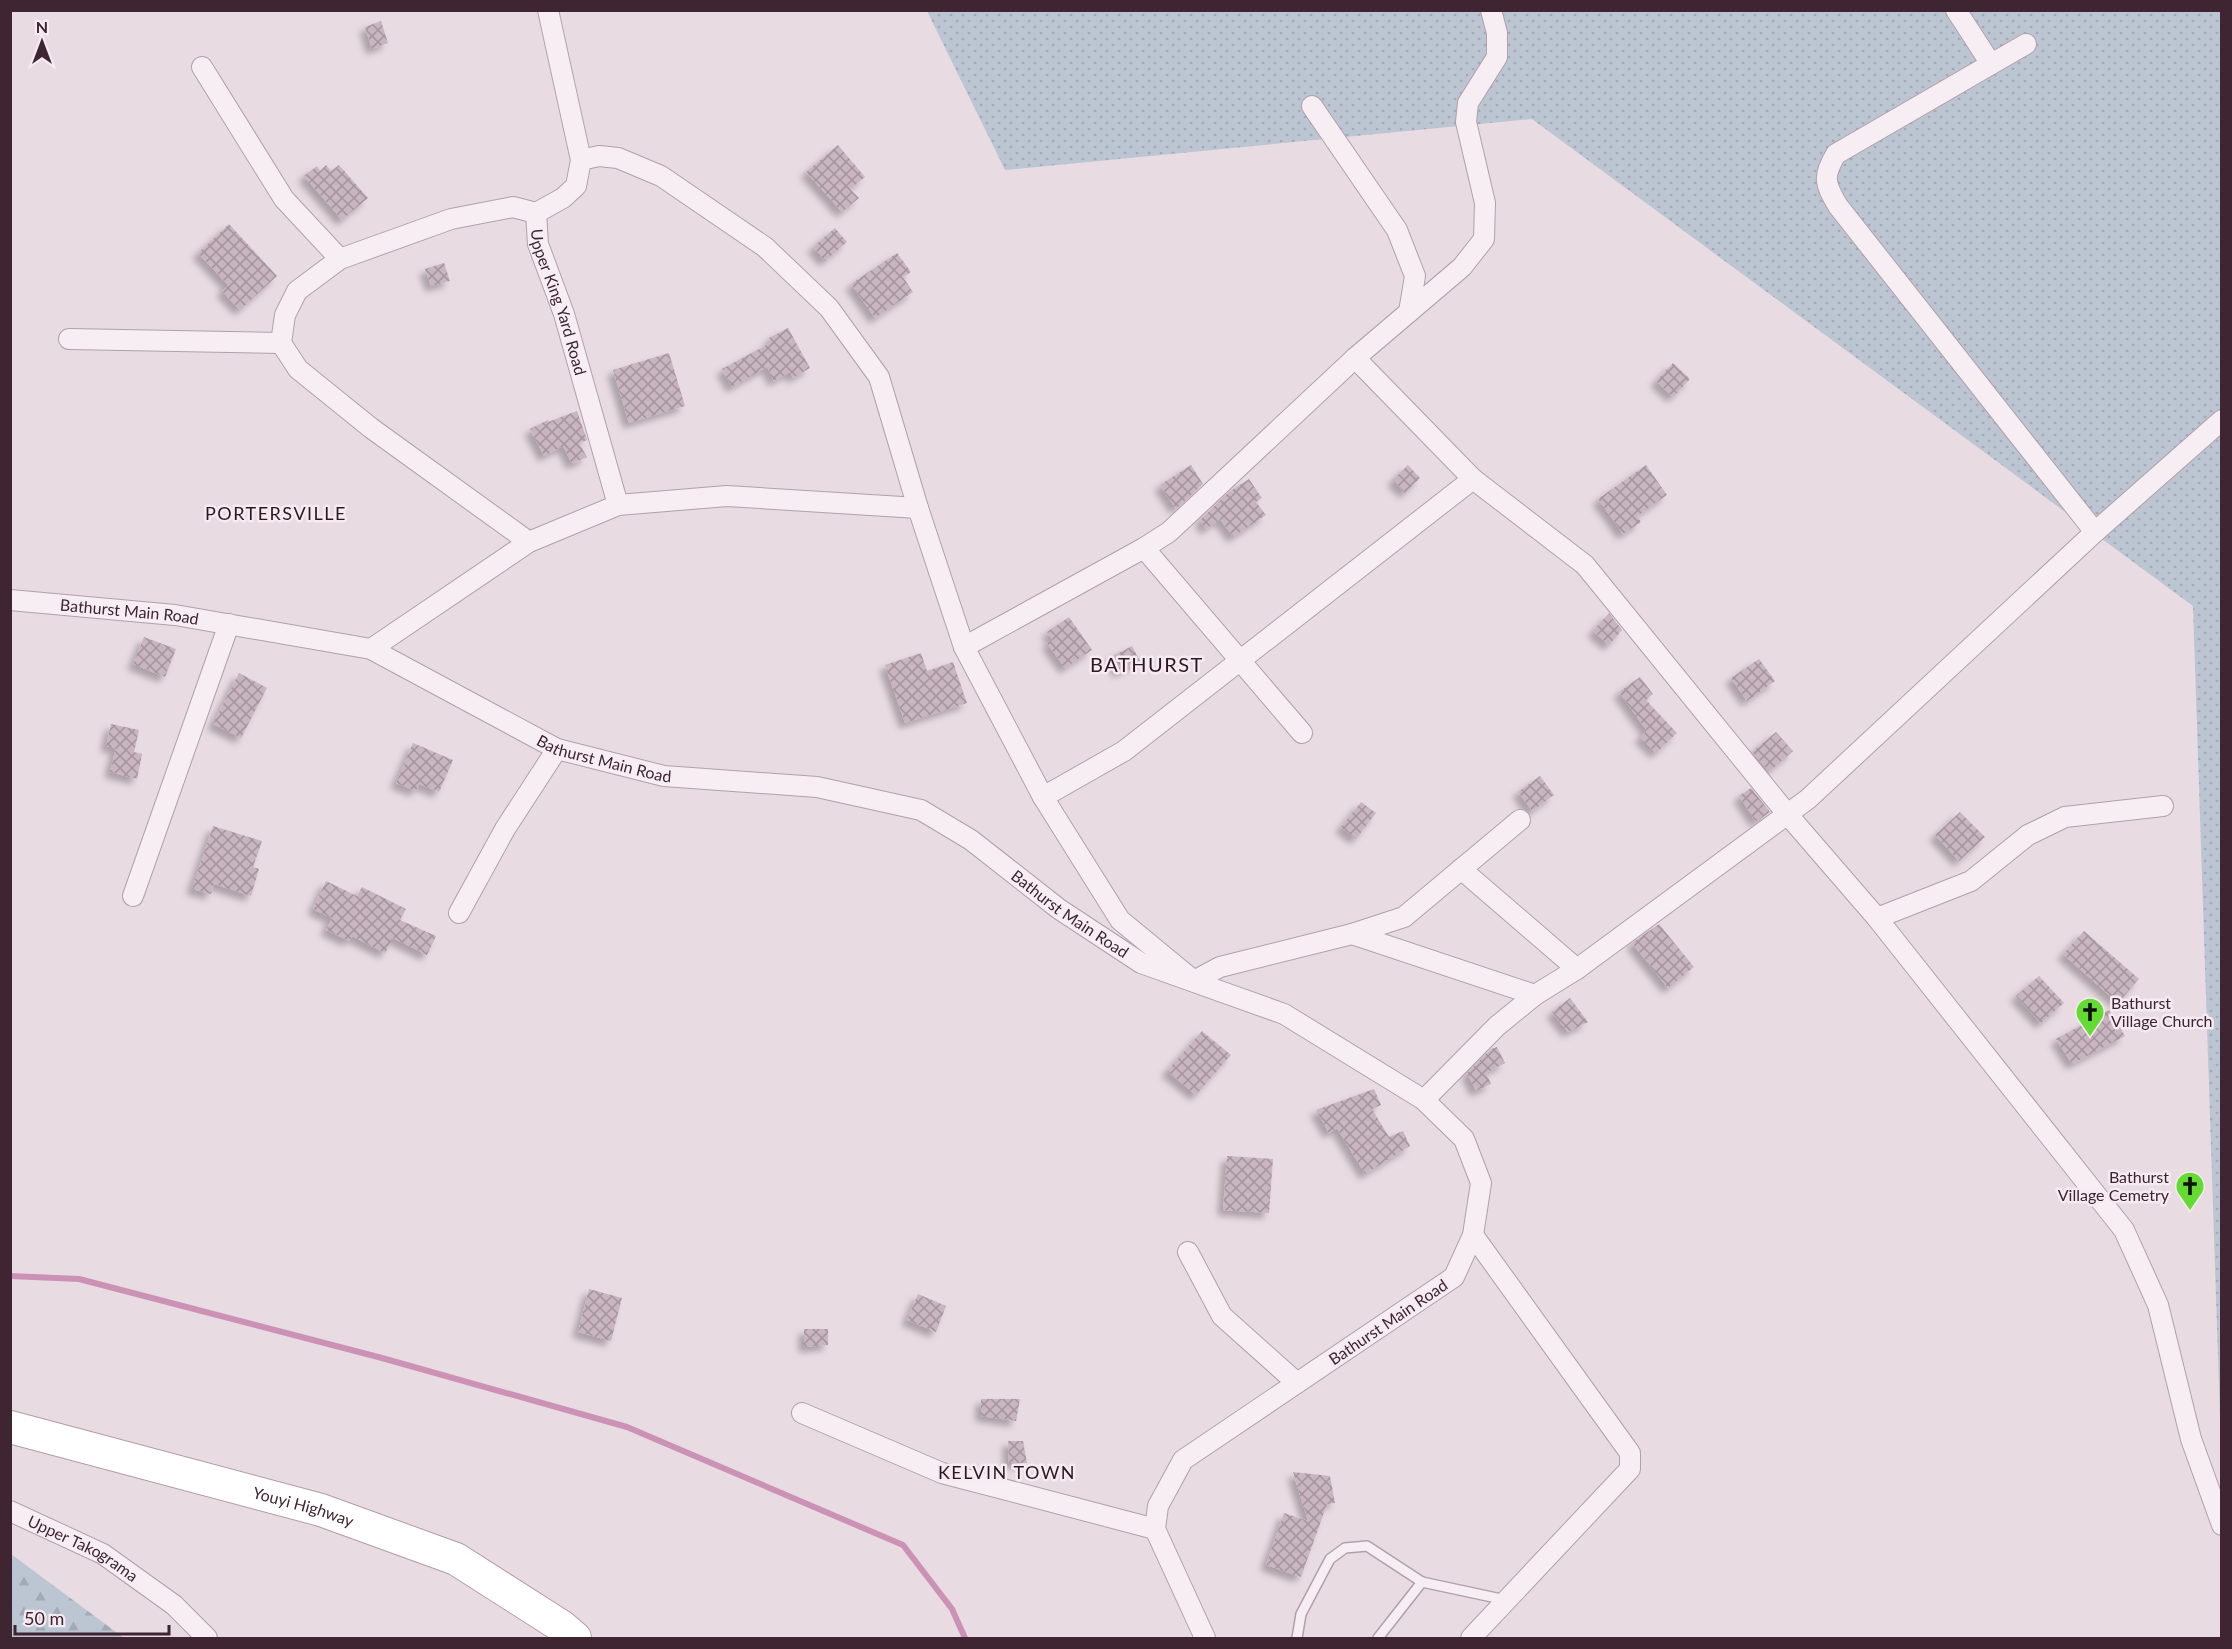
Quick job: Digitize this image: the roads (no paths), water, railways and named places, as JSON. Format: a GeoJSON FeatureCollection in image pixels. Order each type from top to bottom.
{"type":"FeatureCollection","features":[{"type":"Feature","properties":{"kind":"main road","name":"Youyi Highway"},"geometry":{"type":"LineString","coordinates":[[10,1428],[321,1510],[456,1559],[561,1626],[575,1638]]}},
{"type":"Feature","properties":{"kind":"street","name":"Upper King Yard Road"},"geometry":{"type":"LineString","coordinates":[[548,10],[581,160],[576,186],[563,198],[536,213],[538,244],[564,314],[618,505]]}},
{"type":"Feature","properties":{"kind":"street"},"geometry":{"type":"LineString","coordinates":[[964,647],[1169,532],[1355,357],[1462,267],[1484,239],[1485,203],[1466,122],[1468,103],[1497,57],[1497,33],[1491,10]]}},
{"type":"Feature","properties":{"kind":"street"},"geometry":{"type":"LineString","coordinates":[[1956,10],[1991,64]]}},
{"type":"Feature","properties":{"kind":"street"},"geometry":{"type":"LineString","coordinates":[[2026,44],[1836,154],[1826,170],[1827,188],[1838,206],[2094,532]]}},
{"type":"Feature","properties":{"kind":"street"},"geometry":{"type":"LineString","coordinates":[[202,67],[284,200],[340,259]]}},
{"type":"Feature","properties":{"kind":"street"},"geometry":{"type":"LineString","coordinates":[[1312,106],[1397,230],[1415,276],[1409,312]]}},
{"type":"Feature","properties":{"kind":"street"},"geometry":{"type":"LineString","coordinates":[[581,160],[599,156],[618,158],[661,176],[765,247],[829,308],[879,377],[918,508],[964,647],[1043,797],[1120,920],[1194,981],[1220,967],[1352,934],[1404,917],[1520,820]]}},
{"type":"Feature","properties":{"kind":"street"},"geometry":{"type":"LineString","coordinates":[[529,542],[371,428],[298,369],[281,343],[285,315],[297,291],[340,259],[451,219],[513,207],[536,213]]}},
{"type":"Feature","properties":{"kind":"street"},"geometry":{"type":"LineString","coordinates":[[69,339],[281,343]]}},
{"type":"Feature","properties":{"kind":"street"},"geometry":{"type":"LineString","coordinates":[[1355,357],[1473,479],[1585,565],[1788,815],[1877,918],[2124,1230],[2158,1305],[2191,1439],[2222,1525]]}},
{"type":"Feature","properties":{"kind":"street"},"geometry":{"type":"LineString","coordinates":[[1424,1100],[1497,1026],[1535,995],[1577,969],[1808,799],[2094,532],[2222,420]]}},
{"type":"Feature","properties":{"kind":"street"},"geometry":{"type":"LineString","coordinates":[[1043,797],[1124,751],[1473,479]]}},
{"type":"Feature","properties":{"kind":"street"},"geometry":{"type":"LineString","coordinates":[[371,649],[529,542],[618,505],[727,496],[918,508]]}},
{"type":"Feature","properties":{"kind":"street"},"geometry":{"type":"LineString","coordinates":[[1144,548],[1302,733]]}},
{"type":"Feature","properties":{"kind":"street","name":"Bathurst Main Road"},"geometry":{"type":"LineString","coordinates":[[10,600],[176,615],[371,649],[557,748],[664,776],[817,787],[921,810],[971,840],[1059,909],[1141,963],[1284,1014],[1424,1100],[1464,1139],[1481,1182],[1473,1235],[1454,1277],[1183,1460],[1158,1506],[1155,1529]]}},
{"type":"Feature","properties":{"kind":"street"},"geometry":{"type":"LineString","coordinates":[[133,896],[229,624]]}},
{"type":"Feature","properties":{"kind":"street"},"geometry":{"type":"LineString","coordinates":[[459,913],[506,829],[557,748]]}},
{"type":"Feature","properties":{"kind":"street"},"geometry":{"type":"LineString","coordinates":[[1877,918],[1971,881],[2028,835],[2065,817],[2163,806]]}},
{"type":"Feature","properties":{"kind":"street"},"geometry":{"type":"LineString","coordinates":[[1461,869],[1577,969]]}},
{"type":"Feature","properties":{"kind":"street"},"geometry":{"type":"LineString","coordinates":[[1352,934],[1535,995]]}},
{"type":"Feature","properties":{"kind":"street"},"geometry":{"type":"LineString","coordinates":[[1471,1638],[1630,1469],[1630,1453],[1473,1235]]}},
{"type":"Feature","properties":{"kind":"street"},"geometry":{"type":"LineString","coordinates":[[1188,1252],[1222,1316],[1297,1383]]}},
{"type":"Feature","properties":{"kind":"street"},"geometry":{"type":"LineString","coordinates":[[802,1413],[942,1473],[1155,1529],[1205,1638]]}},
{"type":"Feature","properties":{"kind":"street","name":"Upper Takograma"},"geometry":{"type":"LineString","coordinates":[[10,1511],[103,1554],[174,1605],[207,1638]]}},
{"type":"Feature","properties":{"kind":"lane"},"geometry":{"type":"LineString","coordinates":[[1297,1638],[1301,1614],[1330,1559],[1345,1548],[1367,1546],[1422,1582],[1507,1600]]}},
{"type":"Feature","properties":{"kind":"lane"},"geometry":{"type":"LineString","coordinates":[[1378,1638],[1422,1582]]}},
{"type":"Feature","properties":{"kind":"waterway"},"geometry":{"type":"LineString","coordinates":[[10,1276],[79,1279],[382,1358],[627,1427],[903,1545],[952,1609],[965,1638]]}},
{"type":"Feature","properties":{"kind":"place","name":"Bathurst Village Church"},"geometry":{"type":"Point","coordinates":[2090,1038]}},
{"type":"Feature","properties":{"kind":"place","name":"Bathurst Village Cemetry"},"geometry":{"type":"Point","coordinates":[2190,1212]}},
{"type":"Feature","properties":{"kind":"district","name":"PORTERSVILLE"},"geometry":{"type":"Point","coordinates":[276,514]}},
{"type":"Feature","properties":{"kind":"district","name":"BATHURST"},"geometry":{"type":"Point","coordinates":[1147,665]}},
{"type":"Feature","properties":{"kind":"district","name":"KELVIN TOWN"},"geometry":{"type":"Point","coordinates":[1007,1473]}}]}
